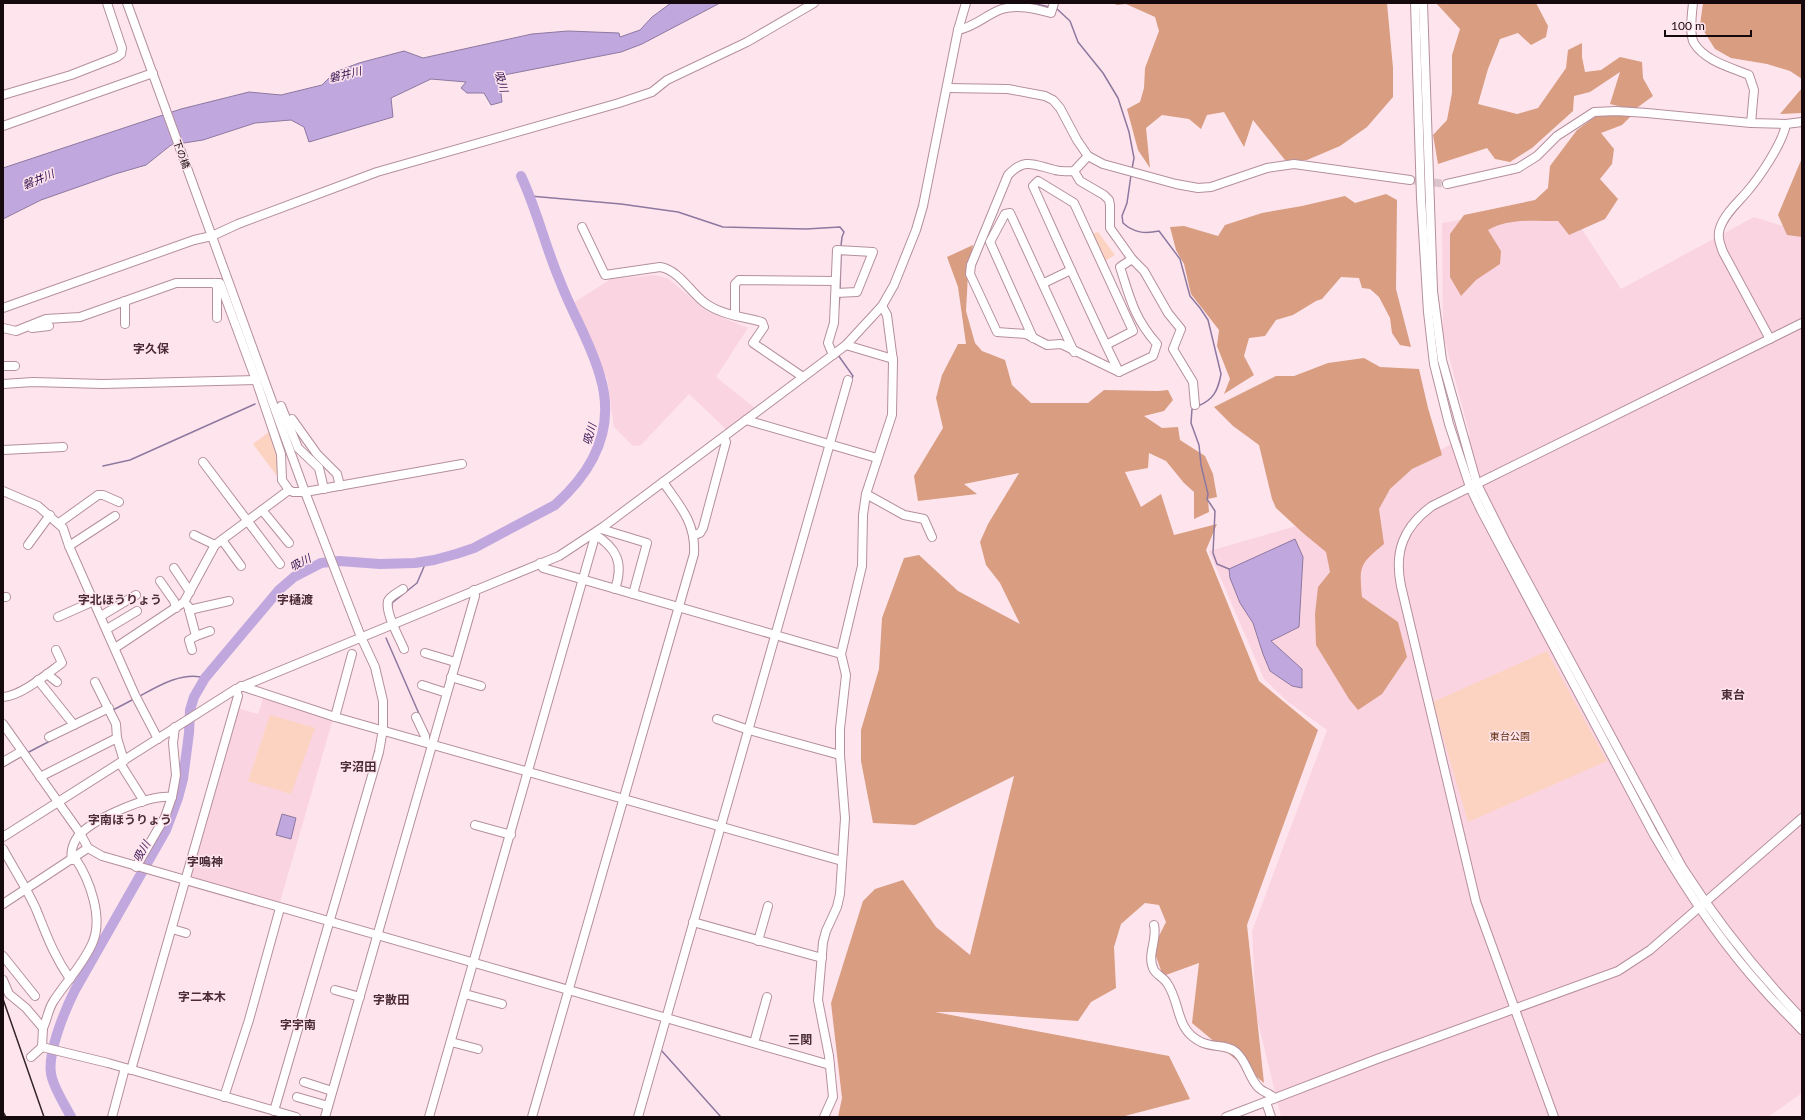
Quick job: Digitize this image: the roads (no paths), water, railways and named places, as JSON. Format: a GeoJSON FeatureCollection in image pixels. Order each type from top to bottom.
{"type":"FeatureCollection","features":[{"type":"Feature","properties":{"kind":"street"},"geometry":{"type":"LineString","coordinates":[[3,95],[110,62],[121,54],[122,48],[107,3]]}},
{"type":"Feature","properties":{"kind":"street","name":"下の橋"},"geometry":{"type":"LineString","coordinates":[[127,3],[327,549],[361,637],[372,661],[383,701],[383,729],[379,752],[274,1110]]}},
{"type":"Feature","properties":{"kind":"street"},"geometry":{"type":"LineString","coordinates":[[3,308],[194,240],[210,232],[238,224],[377,172],[619,103],[652,92],[667,80],[748,42],[814,3]]}},
{"type":"Feature","properties":{"kind":"street"},"geometry":{"type":"LineString","coordinates":[[3,837],[197,713],[239,688],[559,556],[598,531],[846,345],[882,306],[901,269],[916,230],[958,30],[966,3]]}},
{"type":"Feature","properties":{"kind":"street"},"geometry":{"type":"LineString","coordinates":[[958,30],[966,28],[1001,9],[1026,7],[1051,13],[1054,3]]}},
{"type":"Feature","properties":{"kind":"street"},"geometry":{"type":"LineString","coordinates":[[1415,3],[1421,198],[1431,344],[1438,383],[1449,424],[1473,486],[1654,835],[1750,974],[1802,1030]]}},
{"type":"Feature","properties":{"kind":"street"},"geometry":{"type":"LineString","coordinates":[[1423,3],[1433,291],[1437,329],[1446,379],[1473,486]]}},
{"type":"Feature","properties":{"kind":"street"},"geometry":{"type":"LineString","coordinates":[[1693,3],[1691,22],[1694,42],[1707,57],[1749,75],[1754,90],[1751,123]]}},
{"type":"Feature","properties":{"kind":"street"},"geometry":{"type":"LineString","coordinates":[[3,126],[154,76]]}},
{"type":"Feature","properties":{"kind":"street"},"geometry":{"type":"LineString","coordinates":[[947,88],[1008,89],[1045,96],[1053,100],[1060,108],[1077,140],[1088,156],[1103,164],[1176,184],[1198,188],[1211,187],[1267,168],[1294,164],[1410,180]]}},
{"type":"Feature","properties":{"kind":"street"},"geometry":{"type":"LineString","coordinates":[[3,99],[14,92]]}},
{"type":"Feature","properties":{"kind":"street"},"geometry":{"type":"LineString","coordinates":[[1447,184],[1518,168],[1537,156],[1557,136],[1594,112],[1647,113],[1751,123],[1786,124],[1802,122]]}},
{"type":"Feature","properties":{"kind":"street"},"geometry":{"type":"LineString","coordinates":[[1770,339],[1718,240],[1719,228],[1728,214],[1755,183],[1784,134],[1786,124]]}},
{"type":"Feature","properties":{"kind":"street"},"geometry":{"type":"LineString","coordinates":[[1088,156],[1074,171],[1055,170],[1037,164],[1027,164],[1017,167],[1008,175],[970,270],[972,279],[996,332],[1026,334],[1047,345],[1061,344],[1074,352],[1119,372],[1153,356],[1157,346],[1135,313],[1120,267],[1132,258]]}},
{"type":"Feature","properties":{"kind":"street"},"geometry":{"type":"LineString","coordinates":[[1074,171],[1080,181],[1104,195],[1109,200],[1110,228],[1132,258],[1144,271],[1168,313],[1181,329],[1173,349],[1193,382],[1195,405]]}},
{"type":"Feature","properties":{"kind":"street"},"geometry":{"type":"LineString","coordinates":[[1106,345],[1133,331],[1074,203],[1038,181],[1033,186],[1071,270],[1106,345],[1119,372]]}},
{"type":"Feature","properties":{"kind":"street"},"geometry":{"type":"LineString","coordinates":[[1033,338],[990,242],[1005,214],[1010,213],[1044,283],[1074,352]]}},
{"type":"Feature","properties":{"kind":"street"},"geometry":{"type":"LineString","coordinates":[[582,227],[605,275],[660,267],[669,268],[705,303],[716,310],[762,322],[764,327],[753,344],[803,377]]}},
{"type":"Feature","properties":{"kind":"street"},"geometry":{"type":"LineString","coordinates":[[833,355],[828,343],[834,323],[837,250],[873,252],[858,292],[836,293]]}},
{"type":"Feature","properties":{"kind":"street"},"geometry":{"type":"LineString","coordinates":[[1044,283],[1071,270]]}},
{"type":"Feature","properties":{"kind":"street"},"geometry":{"type":"LineString","coordinates":[[735,315],[735,284],[739,280],[835,281]]}},
{"type":"Feature","properties":{"kind":"street"},"geometry":{"type":"LineString","coordinates":[[3,328],[16,331],[46,319],[80,317],[176,283],[220,283],[256,380],[281,454],[282,480],[289,490],[292,492],[306,492],[462,464]]}},
{"type":"Feature","properties":{"kind":"street"},"geometry":{"type":"LineString","coordinates":[[215,283],[217,318]]}},
{"type":"Feature","properties":{"kind":"street"},"geometry":{"type":"LineString","coordinates":[[125,301],[125,324]]}},
{"type":"Feature","properties":{"kind":"street"},"geometry":{"type":"LineString","coordinates":[[824,1117],[833,1097],[830,1065],[818,1000],[826,931],[838,907],[846,818],[840,755],[842,702],[846,675],[841,654],[862,566],[863,515],[866,494],[876,458],[892,415],[893,359],[886,314],[882,306]]}},
{"type":"Feature","properties":{"kind":"street"},"geometry":{"type":"LineString","coordinates":[[1554,1117],[1476,902],[1398,571],[1400,548],[1409,528],[1415,520],[1432,506],[1802,323]]}},
{"type":"Feature","properties":{"kind":"street"},"geometry":{"type":"LineString","coordinates":[[28,326],[30,329],[49,326]]}},
{"type":"Feature","properties":{"kind":"street"},"geometry":{"type":"LineString","coordinates":[[846,345],[893,359]]}},
{"type":"Feature","properties":{"kind":"street"},"geometry":{"type":"LineString","coordinates":[[3,366],[15,366]]}},
{"type":"Feature","properties":{"kind":"street"},"geometry":{"type":"LineString","coordinates":[[3,384],[33,382],[103,384],[256,380]]}},
{"type":"Feature","properties":{"kind":"street"},"geometry":{"type":"LineString","coordinates":[[638,1117],[848,380]]}},
{"type":"Feature","properties":{"kind":"street"},"geometry":{"type":"LineString","coordinates":[[281,406],[298,448],[319,468],[324,489]]}},
{"type":"Feature","properties":{"kind":"street"},"geometry":{"type":"LineString","coordinates":[[292,419],[317,454],[337,474],[340,486]]}},
{"type":"Feature","properties":{"kind":"street"},"geometry":{"type":"LineString","coordinates":[[746,420],[876,458]]}},
{"type":"Feature","properties":{"kind":"street"},"geometry":{"type":"LineString","coordinates":[[694,535],[700,533],[703,528],[726,442],[724,437]]}},
{"type":"Feature","properties":{"kind":"street"},"geometry":{"type":"LineString","coordinates":[[3,450],[63,447]]}},
{"type":"Feature","properties":{"kind":"street"},"geometry":{"type":"LineString","coordinates":[[203,462],[280,564]]}},
{"type":"Feature","properties":{"kind":"street"},"geometry":{"type":"LineString","coordinates":[[532,1117],[694,554],[694,535],[689,520],[663,482]]}},
{"type":"Feature","properties":{"kind":"street"},"geometry":{"type":"LineString","coordinates":[[196,636],[186,606],[190,592],[218,543],[289,490]]}},
{"type":"Feature","properties":{"kind":"street"},"geometry":{"type":"LineString","coordinates":[[3,491],[38,506],[63,528],[69,546],[135,695],[158,739]]}},
{"type":"Feature","properties":{"kind":"street"},"geometry":{"type":"LineString","coordinates":[[866,494],[904,515],[924,519],[932,537]]}},
{"type":"Feature","properties":{"kind":"street"},"geometry":{"type":"LineString","coordinates":[[59,524],[98,495],[103,495],[119,502]]}},
{"type":"Feature","properties":{"kind":"street"},"geometry":{"type":"LineString","coordinates":[[262,510],[290,543]]}},
{"type":"Feature","properties":{"kind":"street"},"geometry":{"type":"LineString","coordinates":[[28,545],[50,515]]}},
{"type":"Feature","properties":{"kind":"street"},"geometry":{"type":"LineString","coordinates":[[69,546],[115,516]]}},
{"type":"Feature","properties":{"kind":"street"},"geometry":{"type":"LineString","coordinates":[[429,1117],[511,835],[594,540],[598,531]]}},
{"type":"Feature","properties":{"kind":"street"},"geometry":{"type":"LineString","coordinates":[[598,531],[616,554],[620,568],[615,589]]}},
{"type":"Feature","properties":{"kind":"street"},"geometry":{"type":"LineString","coordinates":[[598,531],[647,543],[633,594]]}},
{"type":"Feature","properties":{"kind":"street"},"geometry":{"type":"LineString","coordinates":[[194,535],[218,543],[241,566]]}},
{"type":"Feature","properties":{"kind":"street"},"geometry":{"type":"LineString","coordinates":[[540,563],[543,568],[841,654]]}},
{"type":"Feature","properties":{"kind":"street"},"geometry":{"type":"LineString","coordinates":[[174,568],[190,592]]}},
{"type":"Feature","properties":{"kind":"street"},"geometry":{"type":"LineString","coordinates":[[160,581],[174,601],[176,608]]}},
{"type":"Feature","properties":{"kind":"street"},"geometry":{"type":"LineString","coordinates":[[403,589],[391,597],[388,601],[389,614],[404,648]]}},
{"type":"Feature","properties":{"kind":"street"},"geometry":{"type":"LineString","coordinates":[[325,1117],[360,997],[429,743],[447,693],[456,662],[474,596],[474,590]]}},
{"type":"Feature","properties":{"kind":"street"},"geometry":{"type":"LineString","coordinates":[[101,616],[136,595]]}},
{"type":"Feature","properties":{"kind":"street"},"geometry":{"type":"LineString","coordinates":[[58,617],[94,601]]}},
{"type":"Feature","properties":{"kind":"street"},"geometry":{"type":"LineString","coordinates":[[115,648],[176,608],[229,601]]}},
{"type":"Feature","properties":{"kind":"street"},"geometry":{"type":"LineString","coordinates":[[106,629],[137,611]]}},
{"type":"Feature","properties":{"kind":"street"},"geometry":{"type":"LineString","coordinates":[[192,650],[189,640],[210,631]]}},
{"type":"Feature","properties":{"kind":"street"},"geometry":{"type":"LineString","coordinates":[[3,697],[9,697],[38,680],[62,663],[56,650]]}},
{"type":"Feature","properties":{"kind":"street"},"geometry":{"type":"LineString","coordinates":[[335,717],[352,654]]}},
{"type":"Feature","properties":{"kind":"street"},"geometry":{"type":"LineString","coordinates":[[425,654],[456,662]]}},
{"type":"Feature","properties":{"kind":"street"},"geometry":{"type":"LineString","coordinates":[[47,674],[57,682]]}},
{"type":"Feature","properties":{"kind":"street"},"geometry":{"type":"LineString","coordinates":[[451,677],[481,686]]}},
{"type":"Feature","properties":{"kind":"street"},"geometry":{"type":"LineString","coordinates":[[38,680],[74,725]]}},
{"type":"Feature","properties":{"kind":"street"},"geometry":{"type":"LineString","coordinates":[[95,682],[116,724],[122,762],[142,798],[142,802]]}},
{"type":"Feature","properties":{"kind":"street"},"geometry":{"type":"LineString","coordinates":[[422,685],[447,693]]}},
{"type":"Feature","properties":{"kind":"street"},"geometry":{"type":"LineString","coordinates":[[239,688],[272,695],[282,701],[335,717],[383,729],[842,861]]}},
{"type":"Feature","properties":{"kind":"street"},"geometry":{"type":"LineString","coordinates":[[112,1117],[172,929],[239,688]]}},
{"type":"Feature","properties":{"kind":"street"},"geometry":{"type":"LineString","coordinates":[[49,737],[109,708]]}},
{"type":"Feature","properties":{"kind":"street"},"geometry":{"type":"LineString","coordinates":[[416,717],[429,743]]}},
{"type":"Feature","properties":{"kind":"street"},"geometry":{"type":"LineString","coordinates":[[717,719],[840,755]]}},
{"type":"Feature","properties":{"kind":"street"},"geometry":{"type":"LineString","coordinates":[[3,724],[80,833],[88,848],[102,856],[830,1065]]}},
{"type":"Feature","properties":{"kind":"street"},"geometry":{"type":"LineString","coordinates":[[140,868],[165,817],[172,797],[176,775],[173,743],[175,727]]}},
{"type":"Feature","properties":{"kind":"street"},"geometry":{"type":"LineString","coordinates":[[40,777],[117,738]]}},
{"type":"Feature","properties":{"kind":"street"},"geometry":{"type":"LineString","coordinates":[[3,762],[22,751]]}},
{"type":"Feature","properties":{"kind":"street"},"geometry":{"type":"LineString","coordinates":[[44,1048],[43,1028],[52,1003],[92,945],[96,926],[93,896],[71,855],[75,840],[80,833],[113,812],[165,796],[172,797]]}},
{"type":"Feature","properties":{"kind":"street"},"geometry":{"type":"LineString","coordinates":[[1226,1117],[1618,971],[1650,950],[1802,818]]}},
{"type":"Feature","properties":{"kind":"street"},"geometry":{"type":"LineString","coordinates":[[475,825],[511,835]]}},
{"type":"Feature","properties":{"kind":"street"},"geometry":{"type":"LineString","coordinates":[[3,904],[74,859],[88,848]]}},
{"type":"Feature","properties":{"kind":"street"},"geometry":{"type":"LineString","coordinates":[[3,849],[35,908],[49,944],[59,963],[70,979]]}},
{"type":"Feature","properties":{"kind":"street"},"geometry":{"type":"LineString","coordinates":[[1702,905],[1779,995],[1802,1019]]}},
{"type":"Feature","properties":{"kind":"street"},"geometry":{"type":"LineString","coordinates":[[758,941],[768,906]]}},
{"type":"Feature","properties":{"kind":"street"},"geometry":{"type":"LineString","coordinates":[[224,1097],[280,908]]}},
{"type":"Feature","properties":{"kind":"street"},"geometry":{"type":"LineString","coordinates":[[693,922],[822,958]]}},
{"type":"Feature","properties":{"kind":"street"},"geometry":{"type":"LineString","coordinates":[[1154,925],[1156,932],[1150,955],[1154,970],[1167,983],[1174,999],[1179,1020],[1196,1040],[1203,1043],[1230,1048],[1238,1054],[1259,1088],[1272,1096],[1270,1101],[1271,1117]]}},
{"type":"Feature","properties":{"kind":"street"},"geometry":{"type":"LineString","coordinates":[[172,929],[186,933]]}},
{"type":"Feature","properties":{"kind":"street"},"geometry":{"type":"LineString","coordinates":[[3,956],[35,996]]}},
{"type":"Feature","properties":{"kind":"street"},"geometry":{"type":"LineString","coordinates":[[3,980],[9,994],[26,1008],[43,1028]]}},
{"type":"Feature","properties":{"kind":"street"},"geometry":{"type":"LineString","coordinates":[[334,990],[360,997]]}},
{"type":"Feature","properties":{"kind":"street"},"geometry":{"type":"LineString","coordinates":[[465,994],[502,1004]]}},
{"type":"Feature","properties":{"kind":"street"},"geometry":{"type":"LineString","coordinates":[[754,1043],[767,997]]}},
{"type":"Feature","properties":{"kind":"street"},"geometry":{"type":"LineString","coordinates":[[451,1042],[478,1050]]}},
{"type":"Feature","properties":{"kind":"street"},"geometry":{"type":"LineString","coordinates":[[31,1057],[44,1048],[128,1069],[296,1117]]}},
{"type":"Feature","properties":{"kind":"street"},"geometry":{"type":"LineString","coordinates":[[304,1082],[332,1092]]}},
{"type":"Feature","properties":{"kind":"street"},"geometry":{"type":"LineString","coordinates":[[297,1097],[328,1106]]}},
{"type":"Feature","properties":{"kind":"water","name":"磐井川"},"geometry":{"type":"Polygon","coordinates":[[[671,3],[720,3],[642,44],[621,52],[499,76],[502,102],[491,105],[484,93],[467,93],[461,88],[466,82],[431,79],[391,98],[393,117],[309,142],[304,127],[291,120],[255,123],[203,140],[171,145],[146,165],[115,174],[41,200],[3,219],[3,168],[181,109],[249,92],[281,95],[322,85],[335,72],[359,63],[404,51],[423,58],[532,34],[568,31],[619,33],[620,37],[640,30],[652,17],[671,3]]]}},
{"type":"Feature","properties":{"kind":"water"},"geometry":{"type":"Polygon","coordinates":[[[1295,539],[1303,557],[1299,627],[1271,641],[1302,669],[1302,688],[1292,686],[1270,671],[1253,623],[1240,603],[1230,578],[1229,569],[1295,539]]]}},
{"type":"Feature","properties":{"kind":"water"},"geometry":{"type":"Polygon","coordinates":[[[282,814],[296,818],[291,839],[276,835],[282,814]]]}},
{"type":"Feature","properties":{"kind":"waterway"},"geometry":{"type":"LineString","coordinates":[[1031,3],[1050,7]]}},
{"type":"Feature","properties":{"kind":"waterway"},"geometry":{"type":"LineString","coordinates":[[1056,8],[1070,21],[1078,42],[1103,73],[1118,98],[1129,132],[1134,158],[1132,169]]}},
{"type":"Feature","properties":{"kind":"waterway"},"geometry":{"type":"LineString","coordinates":[[1131,175],[1127,203],[1122,216],[1123,223],[1131,229],[1140,232],[1159,231],[1180,259],[1190,296],[1208,320],[1221,374],[1214,394],[1208,401],[1198,406]]}},
{"type":"Feature","properties":{"kind":"waterway","name":"吸川"},"geometry":{"type":"LineString","coordinates":[[71,1117],[52,1078],[51,1058],[57,1034],[75,990],[166,830],[178,798],[183,779],[189,733],[190,710],[194,697],[205,678],[279,590],[294,577],[321,563],[339,561],[380,564],[415,563],[434,560],[474,548],[555,505],[580,478],[598,447],[603,431],[605,413],[604,395],[600,376],[592,352],[555,268],[532,202],[521,176]]}},
{"type":"Feature","properties":{"kind":"waterway"},"geometry":{"type":"LineString","coordinates":[[530,196],[621,204],[678,212],[723,227],[806,229],[840,227],[844,232],[841,246]]}},
{"type":"Feature","properties":{"kind":"waterway"},"geometry":{"type":"LineString","coordinates":[[840,290],[841,252]]}},
{"type":"Feature","properties":{"kind":"waterway"},"geometry":{"type":"LineString","coordinates":[[838,310],[840,296]]}},
{"type":"Feature","properties":{"kind":"waterway"},"geometry":{"type":"LineString","coordinates":[[838,355],[853,376],[851,380]]}},
{"type":"Feature","properties":{"kind":"waterway"},"geometry":{"type":"LineString","coordinates":[[103,466],[130,460],[255,404]]}},
{"type":"Feature","properties":{"kind":"waterway"},"geometry":{"type":"LineString","coordinates":[[1194,408],[1192,409],[1191,423],[1199,445],[1201,465],[1208,494],[1207,499],[1215,511],[1213,553],[1217,564],[1229,569]]}},
{"type":"Feature","properties":{"kind":"waterway"},"geometry":{"type":"LineString","coordinates":[[392,610],[392,603],[417,583],[426,562]]}},
{"type":"Feature","properties":{"kind":"waterway"},"geometry":{"type":"LineString","coordinates":[[386,638],[423,723]]}},
{"type":"Feature","properties":{"kind":"waterway"},"geometry":{"type":"LineString","coordinates":[[140,696],[163,684],[180,678],[188,676],[205,678]]}},
{"type":"Feature","properties":{"kind":"waterway"},"geometry":{"type":"LineString","coordinates":[[113,710],[134,699]]}},
{"type":"Feature","properties":{"kind":"waterway"},"geometry":{"type":"LineString","coordinates":[[27,753],[50,741]]}},
{"type":"Feature","properties":{"kind":"waterway"},"geometry":{"type":"LineString","coordinates":[[3,767],[22,756]]}},
{"type":"Feature","properties":{"kind":"waterway"},"geometry":{"type":"LineString","coordinates":[[661,1050],[721,1117]]}},
{"type":"Feature","properties":{"kind":"tunnel"},"geometry":{"type":"LineString","coordinates":[[1410,180],[1447,184]]}},
{"type":"Feature","properties":{"kind":"railway"},"geometry":{"type":"LineString","coordinates":[[3,999],[44,1117]]}},
{"type":"Feature","properties":{"kind":"railway"},"geometry":{"type":"LineString","coordinates":[[3,1112],[6,1117]]}},
{"type":"Feature","properties":{"kind":"district","name":"字久保"},"geometry":{"type":"Point","coordinates":[151,348]}},
{"type":"Feature","properties":{"kind":"district","name":"字北ほうりょう"},"geometry":{"type":"Point","coordinates":[120,599]}},
{"type":"Feature","properties":{"kind":"district","name":"字樋渡"},"geometry":{"type":"Point","coordinates":[295,599]}},
{"type":"Feature","properties":{"kind":"district","name":"東台"},"geometry":{"type":"Point","coordinates":[1733,694]}},
{"type":"Feature","properties":{"kind":"district","name":"字沼田"},"geometry":{"type":"Point","coordinates":[358,766]}},
{"type":"Feature","properties":{"kind":"district","name":"字南ほうりょう"},"geometry":{"type":"Point","coordinates":[130,819]}},
{"type":"Feature","properties":{"kind":"district","name":"字鳴神"},"geometry":{"type":"Point","coordinates":[205,861]}},
{"type":"Feature","properties":{"kind":"district","name":"字二本木"},"geometry":{"type":"Point","coordinates":[202,996]}},
{"type":"Feature","properties":{"kind":"district","name":"字散田"},"geometry":{"type":"Point","coordinates":[391,999]}},
{"type":"Feature","properties":{"kind":"district","name":"字宇南"},"geometry":{"type":"Point","coordinates":[298,1024]}},
{"type":"Feature","properties":{"kind":"district","name":"三関"},"geometry":{"type":"Point","coordinates":[800,1039]}},
{"type":"Feature","properties":{"kind":"park label","name":"東台公園"},"geometry":{"type":"Point","coordinates":[1510,736]}}]}
